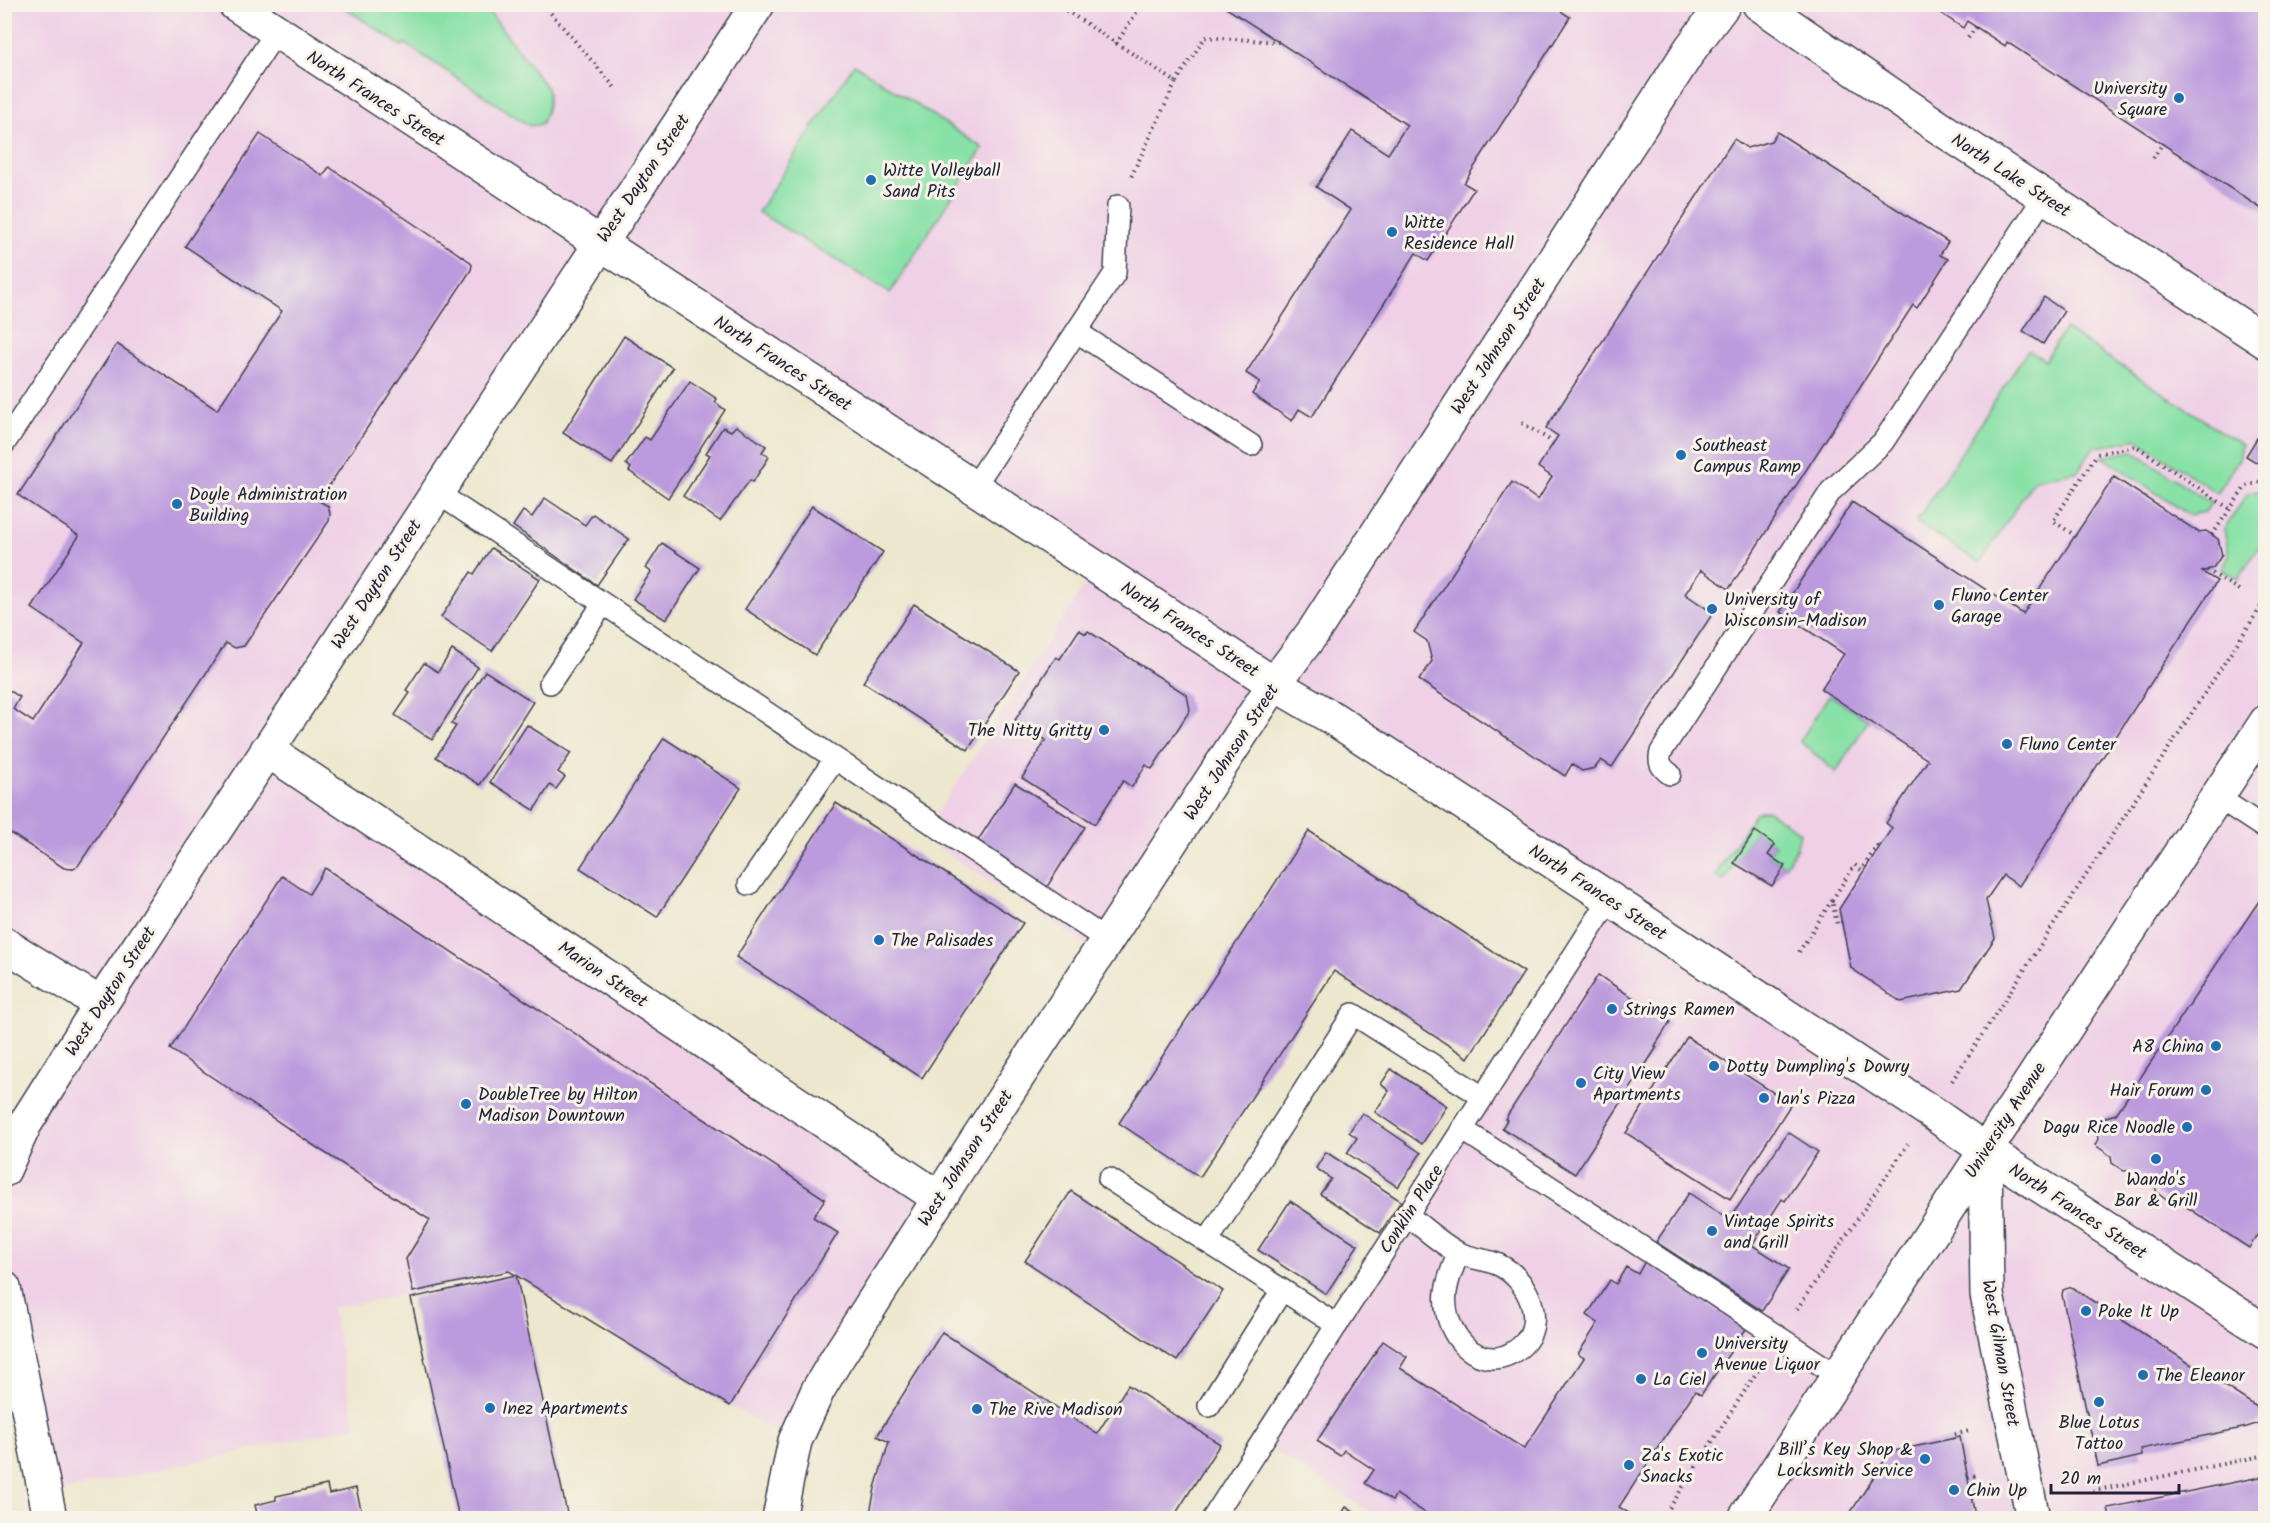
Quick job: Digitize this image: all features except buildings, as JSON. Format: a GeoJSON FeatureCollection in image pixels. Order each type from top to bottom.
{"type":"FeatureCollection","features":[{"type":"Feature","properties":{"kind":"street","name":"North Frances Street"},"geometry":{"type":"LineString","coordinates":[[235,4],[1274,684],[1334,719],[1610,899],[1931,1112],[1984,1150],[2265,1332]]}},
{"type":"Feature","properties":{"kind":"street","name":"West Dayton Street"},"geometry":{"type":"LineString","coordinates":[[4,1170],[25,1124],[101,1004],[758,4]]}},
{"type":"Feature","properties":{"kind":"street","name":"West Johnson Street"},"geometry":{"type":"LineString","coordinates":[[779,1518],[795,1441],[818,1390],[939,1198],[1274,684],[1314,631],[1684,58],[1724,4]]}},
{"type":"Feature","properties":{"kind":"street","name":"North Lake Street"},"geometry":{"type":"LineString","coordinates":[[1759,4],[2044,197],[2265,342]]}},
{"type":"Feature","properties":{"kind":"street","name":"University Avenue"},"geometry":{"type":"LineString","coordinates":[[1745,1518],[2265,722]]}},
{"type":"Feature","properties":{"kind":"street","name":"Marion Street"},"geometry":{"type":"LineString","coordinates":[[267,750],[939,1198]]}},
{"type":"Feature","properties":{"kind":"street"},"geometry":{"type":"LineString","coordinates":[[4,944],[101,1004]]}},
{"type":"Feature","properties":{"kind":"street","name":"West Gilman Street"},"geometry":{"type":"LineString","coordinates":[[1984,1150],[1987,1295],[2033,1518]]}},
{"type":"Feature","properties":{"kind":"street"},"geometry":{"type":"LineString","coordinates":[[4,1288],[50,1518]]}},
{"type":"Feature","properties":{"kind":"lane"},"geometry":{"type":"LineString","coordinates":[[4,444],[276,32]]}},
{"type":"Feature","properties":{"kind":"lane"},"geometry":{"type":"LineString","coordinates":[[1670,774],[1662,768],[1658,760],[1660,752],[1831,491],[1883,442],[2044,197]]}},
{"type":"Feature","properties":{"kind":"lane"},"geometry":{"type":"LineString","coordinates":[[974,487],[1115,273],[1118,206]]}},
{"type":"Feature","properties":{"kind":"lane"},"geometry":{"type":"LineString","coordinates":[[1077,332],[1251,445]]}},
{"type":"Feature","properties":{"kind":"lane"},"geometry":{"type":"LineString","coordinates":[[436,492],[1107,940]]}},
{"type":"Feature","properties":{"kind":"lane"},"geometry":{"type":"LineString","coordinates":[[550,683],[603,604]]}},
{"type":"Feature","properties":{"kind":"lane"},"geometry":{"type":"LineString","coordinates":[[749,884],[834,759]]}},
{"type":"Feature","properties":{"kind":"lane"},"geometry":{"type":"LineString","coordinates":[[2216,796],[2265,829]]}},
{"type":"Feature","properties":{"kind":"lane","name":"Conklin Place"},"geometry":{"type":"LineString","coordinates":[[1213,1518],[1610,899]]}},
{"type":"Feature","properties":{"kind":"lane"},"geometry":{"type":"LineString","coordinates":[[1207,1242],[1353,1014],[1483,1098]]}},
{"type":"Feature","properties":{"kind":"lane"},"geometry":{"type":"LineString","coordinates":[[1462,1129],[1838,1376]]}},
{"type":"Feature","properties":{"kind":"lane"},"geometry":{"type":"LineString","coordinates":[[1109,1179],[1336,1325]]}},
{"type":"Feature","properties":{"kind":"lane"},"geometry":{"type":"LineString","coordinates":[[1407,1215],[1459,1253],[1501,1266],[1514,1275],[1526,1289],[1533,1307],[1534,1321],[1530,1335],[1521,1347],[1509,1355],[1496,1358],[1476,1353],[1460,1341],[1451,1327],[1446,1313],[1446,1295],[1449,1277],[1459,1253]]}},
{"type":"Feature","properties":{"kind":"lane"},"geometry":{"type":"LineString","coordinates":[[1209,1406],[1282,1290]]}},
{"type":"Feature","properties":{"kind":"path"},"geometry":{"type":"LineString","coordinates":[[543,4],[616,89]]}},
{"type":"Feature","properties":{"kind":"path"},"geometry":{"type":"LineString","coordinates":[[1056,4],[1176,82]]}},
{"type":"Feature","properties":{"kind":"path"},"geometry":{"type":"LineString","coordinates":[[1116,44],[1142,4]]}},
{"type":"Feature","properties":{"kind":"path"},"geometry":{"type":"LineString","coordinates":[[1968,38],[1976,27]]}},
{"type":"Feature","properties":{"kind":"path"},"geometry":{"type":"LineString","coordinates":[[1118,206],[1176,82],[1205,37],[1279,42]]}},
{"type":"Feature","properties":{"kind":"path"},"geometry":{"type":"LineString","coordinates":[[2153,158],[2163,143]]}},
{"type":"Feature","properties":{"kind":"path"},"geometry":{"type":"LineString","coordinates":[[1522,423],[1553,442]]}},
{"type":"Feature","properties":{"kind":"path"},"geometry":{"type":"LineString","coordinates":[[2076,536],[2053,521],[2097,454],[2136,446],[2230,509]]}},
{"type":"Feature","properties":{"kind":"path"},"geometry":{"type":"LineString","coordinates":[[2212,535],[2246,486],[2265,480]]}},
{"type":"Feature","properties":{"kind":"path"},"geometry":{"type":"LineString","coordinates":[[2207,570],[2239,590]]}},
{"type":"Feature","properties":{"kind":"path"},"geometry":{"type":"LineString","coordinates":[[1663,1518],[1778,1337],[1894,1162],[1963,1066],[2265,599]]}},
{"type":"Feature","properties":{"kind":"path"},"geometry":{"type":"LineString","coordinates":[[1798,952],[1855,866],[1861,870],[1877,846],[1879,848]]}},
{"type":"Feature","properties":{"kind":"path"},"geometry":{"type":"LineString","coordinates":[[1832,900],[1837,924],[1842,922]]}},
{"type":"Feature","properties":{"kind":"path"},"geometry":{"type":"LineString","coordinates":[[1954,1439],[1953,1434],[1969,1431]]}},
{"type":"Feature","properties":{"kind":"path"},"geometry":{"type":"LineString","coordinates":[[2093,1491],[2265,1455]]}},
{"type":"Feature","properties":{"kind":"path"},"geometry":{"type":"LineString","coordinates":[[1968,1477],[1978,1475]]}},
{"type":"Feature","properties":{"kind":"shaded area"},"geometry":{"type":"Polygon","coordinates":[[[4,5],[2265,5],[2265,1518],[1379,1518],[1261,1442],[1610,899],[1274,684],[1099,953],[922,837],[1096,567],[599,243],[267,750],[939,1198],[795,1441],[730,1406],[509,1271],[370,1302],[332,1308],[356,1426],[45,1495],[5,1288],[5,1170],[101,1004],[5,944],[4,5]]]}},
{"type":"Feature","properties":{"kind":"green space"},"geometry":{"type":"Polygon","coordinates":[[[340,5],[484,5],[547,88],[548,106],[541,124],[530,126],[404,43],[402,46],[340,5]]]}},
{"type":"Feature","properties":{"kind":"green space","name":"Witte Volleyball Sand Pits"},"geometry":{"type":"Polygon","coordinates":[[[854,64],[983,148],[890,293],[758,212],[854,64]]]}},
{"type":"Feature","properties":{"kind":"green space"},"geometry":{"type":"Polygon","coordinates":[[[2065,329],[2242,445],[2239,459],[2217,493],[2136,439],[2093,448],[2078,471],[2034,480],[1980,563],[1916,522],[2028,350],[2045,360],[2065,329]]]}},
{"type":"Feature","properties":{"kind":"green space"},"geometry":{"type":"Polygon","coordinates":[[[2133,451],[2211,503],[2205,512],[2189,515],[2103,457],[2133,451]]]}},
{"type":"Feature","properties":{"kind":"green space"},"geometry":{"type":"Polygon","coordinates":[[[2265,490],[2265,538],[2238,579],[2221,569],[2229,556],[2224,529],[2248,493],[2265,490]]]}},
{"type":"Feature","properties":{"kind":"green space"},"geometry":{"type":"Polygon","coordinates":[[[1829,695],[1868,721],[1836,772],[1800,741],[1829,695]]]}},
{"type":"Feature","properties":{"kind":"green space"},"geometry":{"type":"Polygon","coordinates":[[[1768,811],[1800,832],[1797,847],[1785,866],[1768,855],[1775,845],[1755,831],[1724,881],[1715,875],[1755,813],[1768,811]]]}},
{"type":"Feature","properties":{"kind":"place","name":"University Square"},"geometry":{"type":"Point","coordinates":[2179,98]}},
{"type":"Feature","properties":{"kind":"place","name":"Witte Volleyball Sand Pits"},"geometry":{"type":"Point","coordinates":[871,180]}},
{"type":"Feature","properties":{"kind":"place","name":"Witte Residence Hall"},"geometry":{"type":"Point","coordinates":[1392,232]}},
{"type":"Feature","properties":{"kind":"place","name":"Southeast Campus Ramp"},"geometry":{"type":"Point","coordinates":[1681,455]}},
{"type":"Feature","properties":{"kind":"place","name":"Doyle Administration Building"},"geometry":{"type":"Point","coordinates":[177,504]}},
{"type":"Feature","properties":{"kind":"place","name":"Fluno Center Garage"},"geometry":{"type":"Point","coordinates":[1939,605]}},
{"type":"Feature","properties":{"kind":"place","name":"University of Wisconsin-Madison"},"geometry":{"type":"Point","coordinates":[1712,609]}},
{"type":"Feature","properties":{"kind":"place","name":"The Nitty Gritty"},"geometry":{"type":"Point","coordinates":[1104,730]}},
{"type":"Feature","properties":{"kind":"place","name":"Fluno Center"},"geometry":{"type":"Point","coordinates":[2007,744]}},
{"type":"Feature","properties":{"kind":"place","name":"The Palisades"},"geometry":{"type":"Point","coordinates":[879,940]}},
{"type":"Feature","properties":{"kind":"place","name":"Strings Ramen"},"geometry":{"type":"Point","coordinates":[1612,1009]}},
{"type":"Feature","properties":{"kind":"place","name":"A8 China"},"geometry":{"type":"Point","coordinates":[2216,1046]}},
{"type":"Feature","properties":{"kind":"place","name":"Dotty Dumpling's Dowry"},"geometry":{"type":"Point","coordinates":[1714,1066]}},
{"type":"Feature","properties":{"kind":"place","name":"City View Apartments"},"geometry":{"type":"Point","coordinates":[1581,1083]}},
{"type":"Feature","properties":{"kind":"place","name":"Hair Forum"},"geometry":{"type":"Point","coordinates":[2206,1090]}},
{"type":"Feature","properties":{"kind":"place","name":"Ian's Pizza"},"geometry":{"type":"Point","coordinates":[1764,1098]}},
{"type":"Feature","properties":{"kind":"place","name":"DoubleTree by Hilton Madison Downtown"},"geometry":{"type":"Point","coordinates":[466,1104]}},
{"type":"Feature","properties":{"kind":"place","name":"Dagu Rice Noodle"},"geometry":{"type":"Point","coordinates":[2187,1127]}},
{"type":"Feature","properties":{"kind":"place","name":"Wando's Bar & Grill"},"geometry":{"type":"Point","coordinates":[2156,1159]}},
{"type":"Feature","properties":{"kind":"place","name":"Vintage Spirits and Grill"},"geometry":{"type":"Point","coordinates":[1712,1231]}},
{"type":"Feature","properties":{"kind":"place","name":"Poke It Up"},"geometry":{"type":"Point","coordinates":[2086,1311]}},
{"type":"Feature","properties":{"kind":"place","name":"University Avenue Liquor"},"geometry":{"type":"Point","coordinates":[1702,1353]}},
{"type":"Feature","properties":{"kind":"place","name":"The Eleanor"},"geometry":{"type":"Point","coordinates":[2143,1375]}},
{"type":"Feature","properties":{"kind":"place","name":"La Ciel"},"geometry":{"type":"Point","coordinates":[1641,1379]}},
{"type":"Feature","properties":{"kind":"place","name":"Blue Lotus Tattoo"},"geometry":{"type":"Point","coordinates":[2099,1402]}},
{"type":"Feature","properties":{"kind":"place","name":"Inez Apartments"},"geometry":{"type":"Point","coordinates":[490,1408]}},
{"type":"Feature","properties":{"kind":"place","name":"The Rive Madison"},"geometry":{"type":"Point","coordinates":[977,1409]}},
{"type":"Feature","properties":{"kind":"place","name":"Bill’s Key Shop & Locksmith Service"},"geometry":{"type":"Point","coordinates":[1925,1459]}},
{"type":"Feature","properties":{"kind":"place","name":"Za's Exotic Snacks"},"geometry":{"type":"Point","coordinates":[1629,1465]}},
{"type":"Feature","properties":{"kind":"place","name":"Chin Up"},"geometry":{"type":"Point","coordinates":[1954,1490]}}]}
